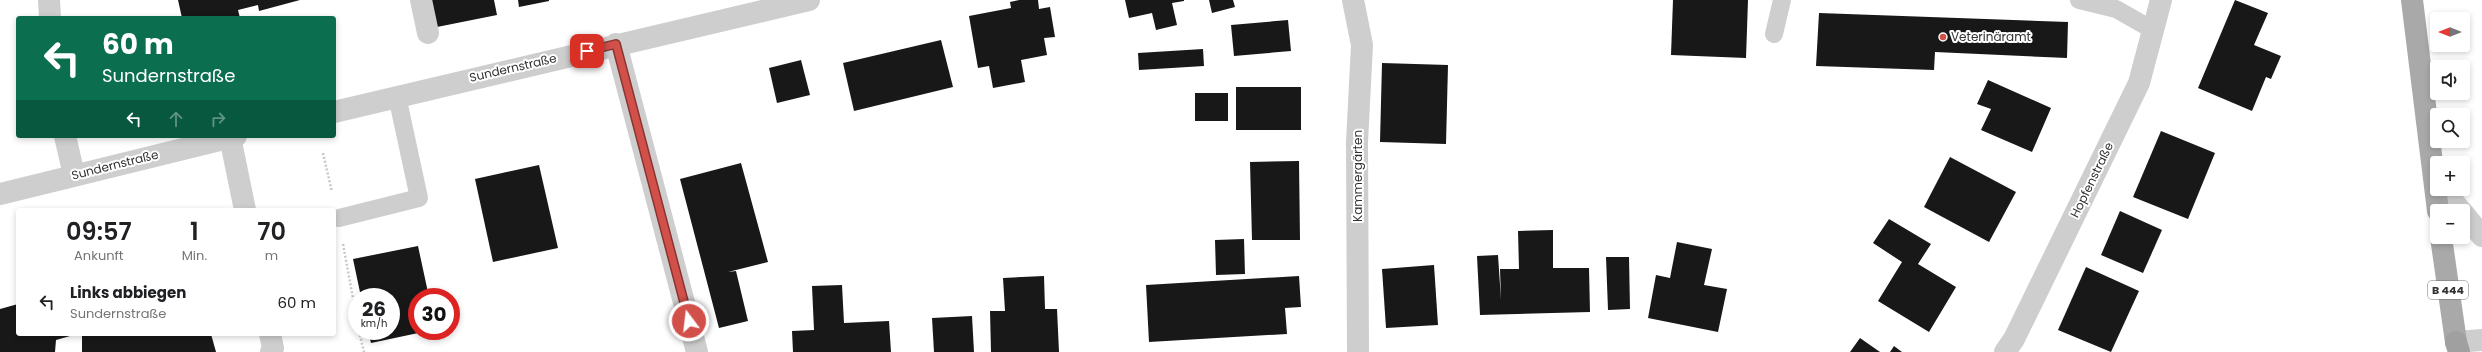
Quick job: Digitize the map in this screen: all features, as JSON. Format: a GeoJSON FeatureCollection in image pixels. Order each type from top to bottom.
{"type":"FeatureCollection","features":[{"type":"Feature","properties":{"kind":"main road"},"geometry":{"type":"LineString","coordinates":[[2412,0],[2434,156]]}},
{"type":"Feature","properties":{"kind":"main road","name":"B 444"},"geometry":{"type":"LineString","coordinates":[[2442,244],[2457,349]]}},
{"type":"Feature","properties":{"kind":"street"},"geometry":{"type":"LineString","coordinates":[[49,0],[50,16]]}},
{"type":"Feature","properties":{"kind":"street"},"geometry":{"type":"LineString","coordinates":[[421,0],[428,33]]}},
{"type":"Feature","properties":{"kind":"street","name":"Sundernstraße"},"geometry":{"type":"LineString","coordinates":[[336,111],[616,44],[809,0]]}},
{"type":"Feature","properties":{"kind":"street","name":"Kammergärten"},"geometry":{"type":"LineString","coordinates":[[1353,0],[1362,45],[1357,142],[1358,352]]}},
{"type":"Feature","properties":{"kind":"street","name":"Hopfenstraße"},"geometry":{"type":"LineString","coordinates":[[2005,352],[2014,339],[2139,83],[2161,0]]}},
{"type":"Feature","properties":{"kind":"street"},"geometry":{"type":"LineString","coordinates":[[616,44],[697,352]]}},
{"type":"Feature","properties":{"kind":"street"},"geometry":{"type":"LineString","coordinates":[[65,138],[74,175]]}},
{"type":"Feature","properties":{"kind":"street","name":"Sundernstraße"},"geometry":{"type":"LineString","coordinates":[[0,194],[229,138]]}},
{"type":"Feature","properties":{"kind":"street","name":"Sundernstraße"},"geometry":{"type":"LineString","coordinates":[[233,138],[245,208]]}},
{"type":"Feature","properties":{"kind":"street"},"geometry":{"type":"LineString","coordinates":[[2449,196],[2456,204]]}},
{"type":"Feature","properties":{"kind":"street"},"geometry":{"type":"LineString","coordinates":[[2470,222],[2482,236]]}},
{"type":"Feature","properties":{"kind":"street"},"geometry":{"type":"LineString","coordinates":[[270,336],[273,348],[271,352]]}},
{"type":"Feature","properties":{"kind":"street"},"geometry":{"type":"LineString","coordinates":[[2457,349],[2482,340]]}},
{"type":"Feature","properties":{"kind":"lane"},"geometry":{"type":"LineString","coordinates":[[1774,34],[1782,0]]}},
{"type":"Feature","properties":{"kind":"lane"},"geometry":{"type":"LineString","coordinates":[[2079,0],[2116,9],[2153,30]]}},
{"type":"Feature","properties":{"kind":"lane"},"geometry":{"type":"LineString","coordinates":[[338,218],[419,198],[397,96]]}},
{"type":"Feature","properties":{"kind":"path"},"geometry":{"type":"LineString","coordinates":[[361,340],[364,352]]}},
{"type":"Feature","properties":{"kind":"building"},"geometry":{"type":"Polygon","coordinates":[[[178,0],[300,0],[259,11],[258,5],[238,10],[240,16],[182,16],[178,0]]]}},
{"type":"Feature","properties":{"kind":"building"},"geometry":{"type":"Polygon","coordinates":[[[427,0],[494,0],[497,15],[432,28],[427,0]]]}},
{"type":"Feature","properties":{"kind":"building"},"geometry":{"type":"Polygon","coordinates":[[[518,0],[549,0],[549,1],[519,7],[518,0]]]}},
{"type":"Feature","properties":{"kind":"building"},"geometry":{"type":"Polygon","coordinates":[[[1019,0],[1038,0],[1039,9],[1050,7],[1055,37],[1044,38],[1047,55],[1021,60],[1025,82],[993,88],[989,66],[978,68],[969,16],[1011,8],[1010,2],[1019,0]]]}},
{"type":"Feature","properties":{"kind":"building"},"geometry":{"type":"Polygon","coordinates":[[[1125,0],[1184,1],[1172,3],[1177,25],[1156,30],[1152,13],[1129,18],[1125,0]]]}},
{"type":"Feature","properties":{"kind":"building"},"geometry":{"type":"Polygon","coordinates":[[[1209,0],[1233,0],[1235,7],[1212,13],[1209,0]]]}},
{"type":"Feature","properties":{"kind":"building"},"geometry":{"type":"Polygon","coordinates":[[[1673,0],[1748,0],[1746,58],[1671,55],[1673,0]]]}},
{"type":"Feature","properties":{"kind":"building"},"geometry":{"type":"Polygon","coordinates":[[[2235,0],[2268,13],[2254,45],[2281,56],[2271,79],[2266,77],[2252,111],[2198,88],[2235,0]]]}},
{"type":"Feature","properties":{"kind":"building","name":"Veterinäramt"},"geometry":{"type":"Polygon","coordinates":[[[1819,13],[2068,22],[2067,58],[1935,52],[1934,70],[1816,66],[1819,13]]]}},
{"type":"Feature","properties":{"kind":"building"},"geometry":{"type":"Polygon","coordinates":[[[1288,20],[1291,51],[1234,56],[1231,25],[1288,20]]]}},
{"type":"Feature","properties":{"kind":"building"},"geometry":{"type":"Polygon","coordinates":[[[941,40],[953,87],[854,111],[843,63],[941,40]]]}},
{"type":"Feature","properties":{"kind":"building"},"geometry":{"type":"Polygon","coordinates":[[[1203,49],[1204,66],[1139,70],[1138,53],[1203,49]]]}},
{"type":"Feature","properties":{"kind":"building"},"geometry":{"type":"Polygon","coordinates":[[[801,60],[810,95],[777,103],[769,68],[801,60]]]}},
{"type":"Feature","properties":{"kind":"building"},"geometry":{"type":"Polygon","coordinates":[[[1382,63],[1448,65],[1446,144],[1380,142],[1382,63]]]}},
{"type":"Feature","properties":{"kind":"building"},"geometry":{"type":"Polygon","coordinates":[[[1988,80],[2051,108],[2032,152],[1981,130],[1991,109],[1977,104],[1988,80]]]}},
{"type":"Feature","properties":{"kind":"building"},"geometry":{"type":"Polygon","coordinates":[[[1236,87],[1301,87],[1301,130],[1236,130],[1236,87]]]}},
{"type":"Feature","properties":{"kind":"building"},"geometry":{"type":"Polygon","coordinates":[[[1195,93],[1228,93],[1228,121],[1195,121],[1195,93]]]}},
{"type":"Feature","properties":{"kind":"building"},"geometry":{"type":"Polygon","coordinates":[[[2161,131],[2215,153],[2188,219],[2133,197],[2161,131]]]}},
{"type":"Feature","properties":{"kind":"building"},"geometry":{"type":"Polygon","coordinates":[[[1950,157],[2016,192],[1989,242],[1924,207],[1950,157]]]}},
{"type":"Feature","properties":{"kind":"building"},"geometry":{"type":"Polygon","coordinates":[[[1299,161],[1300,240],[1252,240],[1250,162],[1299,161]]]}},
{"type":"Feature","properties":{"kind":"building"},"geometry":{"type":"Polygon","coordinates":[[[741,163],[768,262],[728,272],[736,271],[748,321],[719,328],[680,179],[741,163]]]}},
{"type":"Feature","properties":{"kind":"building"},"geometry":{"type":"Polygon","coordinates":[[[539,165],[558,248],[493,262],[475,179],[539,165]]]}},
{"type":"Feature","properties":{"kind":"building"},"geometry":{"type":"Polygon","coordinates":[[[2120,211],[2162,230],[2143,273],[2101,255],[2120,211]]]}},
{"type":"Feature","properties":{"kind":"building"},"geometry":{"type":"Polygon","coordinates":[[[1889,219],[1931,244],[1918,264],[1956,287],[1929,332],[1878,301],[1902,262],[1873,243],[1889,219]]]}},
{"type":"Feature","properties":{"kind":"building"},"geometry":{"type":"Polygon","coordinates":[[[1553,230],[1553,268],[1589,268],[1590,312],[1480,315],[1477,256],[1498,255],[1501,300],[1500,269],[1519,269],[1518,231],[1553,230]]]}},
{"type":"Feature","properties":{"kind":"building"},"geometry":{"type":"Polygon","coordinates":[[[1244,239],[1245,274],[1216,275],[1215,240],[1244,239]]]}},
{"type":"Feature","properties":{"kind":"building"},"geometry":{"type":"Polygon","coordinates":[[[1677,242],[1712,249],[1704,285],[1727,289],[1718,332],[1648,318],[1656,275],[1670,278],[1677,242]]]}},
{"type":"Feature","properties":{"kind":"building"},"geometry":{"type":"Polygon","coordinates":[[[418,246],[427,288],[408,288],[408,335],[400,337],[400,288],[359,288],[353,259],[418,246]]]}},
{"type":"Feature","properties":{"kind":"building"},"geometry":{"type":"Polygon","coordinates":[[[1606,257],[1629,257],[1630,309],[1608,310],[1606,257]]]}},
{"type":"Feature","properties":{"kind":"building"},"geometry":{"type":"Polygon","coordinates":[[[1434,265],[1438,325],[1386,328],[1382,269],[1434,265]]]}},
{"type":"Feature","properties":{"kind":"building"},"geometry":{"type":"Polygon","coordinates":[[[2086,267],[2139,291],[2111,352],[2058,330],[2086,267]]]}},
{"type":"Feature","properties":{"kind":"building"},"geometry":{"type":"Polygon","coordinates":[[[1044,276],[1045,309],[1057,309],[1059,352],[991,352],[990,311],[1005,311],[1003,278],[1044,276]]]}},
{"type":"Feature","properties":{"kind":"building"},"geometry":{"type":"Polygon","coordinates":[[[1299,276],[1301,307],[1285,308],[1287,334],[1149,342],[1146,285],[1299,276]]]}},
{"type":"Feature","properties":{"kind":"building"},"geometry":{"type":"Polygon","coordinates":[[[842,285],[844,323],[889,321],[891,352],[793,352],[792,331],[814,330],[812,286],[842,285]]]}},
{"type":"Feature","properties":{"kind":"building"},"geometry":{"type":"Polygon","coordinates":[[[16,305],[16,336],[70,336],[56,340],[55,352],[0,352],[0,309],[16,305]]]}},
{"type":"Feature","properties":{"kind":"building"},"geometry":{"type":"Polygon","coordinates":[[[972,316],[974,352],[934,352],[932,318],[972,316]]]}},
{"type":"Feature","properties":{"kind":"building"},"geometry":{"type":"Polygon","coordinates":[[[82,336],[212,336],[216,352],[82,352],[82,336]]]}},
{"type":"Feature","properties":{"kind":"building"},"geometry":{"type":"Polygon","coordinates":[[[1860,338],[1880,352],[1850,352],[1860,338]]]}},
{"type":"Feature","properties":{"kind":"building"},"geometry":{"type":"Polygon","coordinates":[[[370,340],[385,340],[371,343],[370,340]]]}},
{"type":"Feature","properties":{"kind":"building"},"geometry":{"type":"Polygon","coordinates":[[[1894,346],[1902,352],[1890,352],[1894,346]]]}},
{"type":"Feature","properties":{"kind":"place","name":"Veterinäramt"},"geometry":{"type":"Point","coordinates":[1943,37]}},
{"type":"Feature","properties":{"kind":"route"},"geometry":{"type":"LineString","coordinates":[[587,51],[616,44],[689,321]]}}]}
